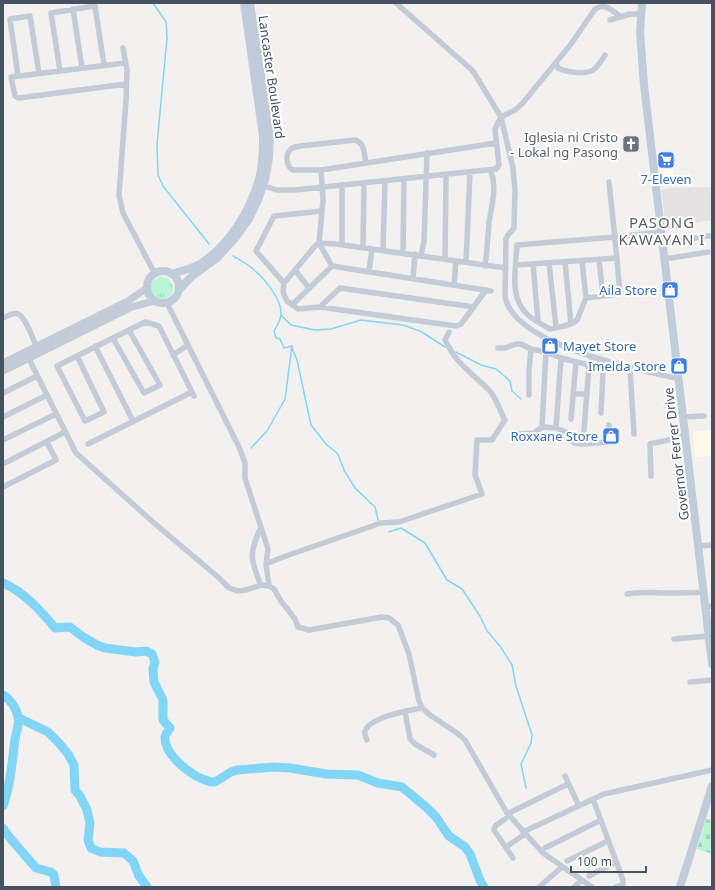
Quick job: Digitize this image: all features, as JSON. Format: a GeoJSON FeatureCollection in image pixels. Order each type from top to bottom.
{"type":"FeatureCollection","features":[{"type":"Feature","properties":{"kind":"main road","name":"Lancaster Boulevard"},"geometry":{"type":"LineString","coordinates":[[179,290],[191,277],[217,258],[237,236],[249,219],[258,200],[263,157],[263,136],[244,3]]}},
{"type":"Feature","properties":{"kind":"main road","name":"Lancaster Boulevard"},"geometry":{"type":"LineString","coordinates":[[171,274],[186,270],[199,264],[213,253],[232,233],[244,216],[260,185],[269,158],[270,135],[250,3]]}},
{"type":"Feature","properties":{"kind":"main road","name":"Governor Ferrer Drive"},"geometry":{"type":"LineString","coordinates":[[642,3],[641,45],[644,85],[704,592],[709,606],[709,636],[712,664]]}},
{"type":"Feature","properties":{"kind":"main road"},"geometry":{"type":"LineString","coordinates":[[162,272],[171,274],[177,280],[179,290],[175,298],[167,303],[159,303],[154,301],[149,296],[147,288],[149,279],[155,274],[162,272]]}},
{"type":"Feature","properties":{"kind":"main road"},"geometry":{"type":"LineString","coordinates":[[680,887],[712,786]]}},
{"type":"Feature","properties":{"kind":"street"},"geometry":{"type":"LineString","coordinates":[[396,3],[473,71],[501,117],[513,168],[515,190],[514,228],[506,239],[506,297],[507,304],[516,318],[531,330],[556,343],[593,357],[630,368],[679,378]]}},
{"type":"Feature","properties":{"kind":"street"},"geometry":{"type":"LineString","coordinates":[[60,71],[51,13],[95,6],[104,65]]}},
{"type":"Feature","properties":{"kind":"street"},"geometry":{"type":"LineString","coordinates":[[260,185],[277,190],[295,190],[496,170],[499,165],[495,128],[501,117],[515,110],[522,104],[571,44],[595,9],[599,6],[607,6],[621,17]]}},
{"type":"Feature","properties":{"kind":"street"},"geometry":{"type":"LineString","coordinates":[[73,9],[82,68]]}},
{"type":"Feature","properties":{"kind":"street"},"geometry":{"type":"LineString","coordinates":[[610,20],[641,14]]}},
{"type":"Feature","properties":{"kind":"street"},"geometry":{"type":"LineString","coordinates":[[18,76],[10,19],[30,16],[39,74]]}},
{"type":"Feature","properties":{"kind":"street"},"geometry":{"type":"LineString","coordinates":[[123,48],[126,84],[119,195],[123,213],[155,274]]}},
{"type":"Feature","properties":{"kind":"street"},"geometry":{"type":"LineString","coordinates":[[556,63],[558,68],[563,70],[589,72],[597,67],[605,55]]}},
{"type":"Feature","properties":{"kind":"street"},"geometry":{"type":"LineString","coordinates":[[125,63],[12,77],[15,96],[19,98],[126,84]]}},
{"type":"Feature","properties":{"kind":"street"},"geometry":{"type":"LineString","coordinates":[[366,163],[362,145],[359,141],[355,140],[292,148],[288,152],[287,165],[289,169],[293,170],[321,170],[496,143]]}},
{"type":"Feature","properties":{"kind":"street"},"geometry":{"type":"LineString","coordinates":[[421,255],[424,242],[428,153]]}},
{"type":"Feature","properties":{"kind":"street"},"geometry":{"type":"LineString","coordinates":[[321,170],[322,211],[320,243],[332,266]]}},
{"type":"Feature","properties":{"kind":"street"},"geometry":{"type":"LineString","coordinates":[[485,266],[489,223],[494,192],[494,181],[491,170]]}},
{"type":"Feature","properties":{"kind":"street"},"geometry":{"type":"LineString","coordinates":[[466,262],[470,173]]}},
{"type":"Feature","properties":{"kind":"street"},"geometry":{"type":"LineString","coordinates":[[445,259],[446,175]]}},
{"type":"Feature","properties":{"kind":"street"},"geometry":{"type":"LineString","coordinates":[[403,253],[404,179]]}},
{"type":"Feature","properties":{"kind":"street"},"geometry":{"type":"LineString","coordinates":[[384,250],[385,181]]}},
{"type":"Feature","properties":{"kind":"street"},"geometry":{"type":"LineString","coordinates":[[586,298],[620,294],[609,182]]}},
{"type":"Feature","properties":{"kind":"street"},"geometry":{"type":"LineString","coordinates":[[363,247],[364,183]]}},
{"type":"Feature","properties":{"kind":"street"},"geometry":{"type":"LineString","coordinates":[[342,185],[342,244]]}},
{"type":"Feature","properties":{"kind":"street"},"geometry":{"type":"LineString","coordinates":[[284,283],[256,251],[274,216],[322,211]]}},
{"type":"Feature","properties":{"kind":"street"},"geometry":{"type":"LineString","coordinates":[[582,261],[586,298],[578,320],[571,324],[550,329],[528,315],[519,304],[514,290],[516,245],[615,238],[661,232]]}},
{"type":"Feature","properties":{"kind":"street"},"geometry":{"type":"LineString","coordinates":[[663,244],[709,236],[712,232]]}},
{"type":"Feature","properties":{"kind":"street"},"geometry":{"type":"LineString","coordinates":[[332,266],[488,290],[461,324],[456,326],[320,307],[298,309],[287,302],[283,292],[284,283],[316,245],[320,243],[372,248],[506,268]]}},
{"type":"Feature","properties":{"kind":"street"},"geometry":{"type":"LineString","coordinates":[[369,272],[372,248]]}},
{"type":"Feature","properties":{"kind":"street"},"geometry":{"type":"LineString","coordinates":[[665,259],[708,252]]}},
{"type":"Feature","properties":{"kind":"street"},"geometry":{"type":"LineString","coordinates":[[413,278],[415,254]]}},
{"type":"Feature","properties":{"kind":"street"},"geometry":{"type":"LineString","coordinates":[[516,265],[617,258]]}},
{"type":"Feature","properties":{"kind":"street"},"geometry":{"type":"LineString","coordinates":[[599,260],[603,296]]}},
{"type":"Feature","properties":{"kind":"street"},"geometry":{"type":"LineString","coordinates":[[454,285],[456,261]]}},
{"type":"Feature","properties":{"kind":"street"},"geometry":{"type":"LineString","coordinates":[[565,262],[571,324]]}},
{"type":"Feature","properties":{"kind":"street"},"geometry":{"type":"LineString","coordinates":[[549,263],[556,328]]}},
{"type":"Feature","properties":{"kind":"street"},"geometry":{"type":"LineString","coordinates":[[533,264],[538,321]]}},
{"type":"Feature","properties":{"kind":"street"},"geometry":{"type":"LineString","coordinates":[[292,305],[332,266]]}},
{"type":"Feature","properties":{"kind":"street"},"geometry":{"type":"LineString","coordinates":[[295,270],[309,288]]}},
{"type":"Feature","properties":{"kind":"street"},"geometry":{"type":"LineString","coordinates":[[3,363],[128,301],[147,288]]}},
{"type":"Feature","properties":{"kind":"street"},"geometry":{"type":"LineString","coordinates":[[320,307],[340,288],[474,306]]}},
{"type":"Feature","properties":{"kind":"street"},"geometry":{"type":"LineString","coordinates":[[3,371],[132,307],[154,301]]}},
{"type":"Feature","properties":{"kind":"street"},"geometry":{"type":"LineString","coordinates":[[167,303],[239,447],[245,463],[245,478],[268,549],[266,564],[269,586]]}},
{"type":"Feature","properties":{"kind":"street"},"geometry":{"type":"LineString","coordinates":[[3,318],[12,314],[18,314],[23,317],[40,353]]}},
{"type":"Feature","properties":{"kind":"street"},"geometry":{"type":"LineString","coordinates":[[77,356],[104,412],[85,422],[57,366],[95,346],[145,322],[159,326],[193,394],[133,421],[88,444]]}},
{"type":"Feature","properties":{"kind":"street"},"geometry":{"type":"LineString","coordinates":[[113,338],[144,393],[160,386],[129,330]]}},
{"type":"Feature","properties":{"kind":"street"},"geometry":{"type":"LineString","coordinates":[[266,564],[381,523],[399,522],[482,494],[475,475],[478,440],[492,440],[505,420],[490,391],[455,358],[445,340],[449,332]]}},
{"type":"Feature","properties":{"kind":"street"},"geometry":{"type":"LineString","coordinates":[[498,348],[521,344],[531,349],[546,352],[601,371],[603,373],[601,413]]}},
{"type":"Feature","properties":{"kind":"street"},"geometry":{"type":"LineString","coordinates":[[173,354],[188,345]]}},
{"type":"Feature","properties":{"kind":"street"},"geometry":{"type":"LineString","coordinates":[[95,346],[133,421]]}},
{"type":"Feature","properties":{"kind":"street"},"geometry":{"type":"LineString","coordinates":[[529,395],[531,349]]}},
{"type":"Feature","properties":{"kind":"street"},"geometry":{"type":"LineString","coordinates":[[542,427],[546,352]]}},
{"type":"Feature","properties":{"kind":"street"},"geometry":{"type":"LineString","coordinates":[[583,444],[589,366],[593,357]]}},
{"type":"Feature","properties":{"kind":"street"},"geometry":{"type":"LineString","coordinates":[[556,428],[561,358]]}},
{"type":"Feature","properties":{"kind":"street"},"geometry":{"type":"LineString","coordinates":[[29,359],[76,453],[229,588],[238,591],[261,585],[269,586],[274,589],[295,619],[298,627],[309,630],[371,619],[389,618],[398,626],[409,654],[422,708],[465,740],[507,813],[524,833],[543,853],[592,887]]}},
{"type":"Feature","properties":{"kind":"street"},"geometry":{"type":"LineString","coordinates":[[571,419],[576,362]]}},
{"type":"Feature","properties":{"kind":"street"},"geometry":{"type":"LineString","coordinates":[[630,368],[634,434]]}},
{"type":"Feature","properties":{"kind":"street"},"geometry":{"type":"LineString","coordinates":[[3,393],[37,376]]}},
{"type":"Feature","properties":{"kind":"street"},"geometry":{"type":"LineString","coordinates":[[573,394],[587,394]]}},
{"type":"Feature","properties":{"kind":"street"},"geometry":{"type":"LineString","coordinates":[[3,417],[47,395]]}},
{"type":"Feature","properties":{"kind":"street"},"geometry":{"type":"LineString","coordinates":[[3,440],[56,414]]}},
{"type":"Feature","properties":{"kind":"street"},"geometry":{"type":"LineString","coordinates":[[684,417],[704,416]]}},
{"type":"Feature","properties":{"kind":"street"},"geometry":{"type":"LineString","coordinates":[[519,434],[534,433],[542,427],[556,428],[568,434],[574,443],[583,444],[610,442],[609,425]]}},
{"type":"Feature","properties":{"kind":"street"},"geometry":{"type":"LineString","coordinates":[[3,464],[66,432]]}},
{"type":"Feature","properties":{"kind":"street"},"geometry":{"type":"LineString","coordinates":[[651,476],[650,444],[686,436]]}},
{"type":"Feature","properties":{"kind":"street"},"geometry":{"type":"LineString","coordinates":[[3,487],[56,460],[47,442]]}},
{"type":"Feature","properties":{"kind":"street"},"geometry":{"type":"LineString","coordinates":[[261,527],[255,539],[252,556],[252,563],[261,585]]}},
{"type":"Feature","properties":{"kind":"street"},"geometry":{"type":"LineString","coordinates":[[699,546],[712,545]]}},
{"type":"Feature","properties":{"kind":"street"},"geometry":{"type":"LineString","coordinates":[[628,594],[636,592],[704,592]]}},
{"type":"Feature","properties":{"kind":"street"},"geometry":{"type":"LineString","coordinates":[[674,639],[709,636]]}},
{"type":"Feature","properties":{"kind":"street"},"geometry":{"type":"LineString","coordinates":[[690,682],[712,680]]}},
{"type":"Feature","properties":{"kind":"street"},"geometry":{"type":"LineString","coordinates":[[367,740],[365,732],[367,728],[385,716],[422,708]]}},
{"type":"Feature","properties":{"kind":"street"},"geometry":{"type":"LineString","coordinates":[[405,711],[410,739],[415,744],[434,755]]}},
{"type":"Feature","properties":{"kind":"street"},"geometry":{"type":"LineString","coordinates":[[506,847],[524,833],[604,794],[712,770]]}},
{"type":"Feature","properties":{"kind":"street"},"geometry":{"type":"LineString","coordinates":[[565,776],[579,806]]}},
{"type":"Feature","properties":{"kind":"street"},"geometry":{"type":"LineString","coordinates":[[511,812],[568,784]]}},
{"type":"Feature","properties":{"kind":"street"},"geometry":{"type":"LineString","coordinates":[[593,799],[623,882],[623,884],[616,887]]}},
{"type":"Feature","properties":{"kind":"street"},"geometry":{"type":"LineString","coordinates":[[505,819],[494,828],[513,858]]}},
{"type":"Feature","properties":{"kind":"street"},"geometry":{"type":"LineString","coordinates":[[545,848],[601,820]]}},
{"type":"Feature","properties":{"kind":"street"},"geometry":{"type":"LineString","coordinates":[[566,861],[608,841]]}},
{"type":"Feature","properties":{"kind":"street"},"geometry":{"type":"LineString","coordinates":[[589,876],[616,862]]}},
{"type":"Feature","properties":{"kind":"street"},"geometry":{"type":"LineString","coordinates":[[539,887],[562,867]]}},
{"type":"Feature","properties":{"kind":"street"},"geometry":{"type":"LineString","coordinates":[[574,887],[582,880]]}},
{"type":"Feature","properties":{"kind":"shaded area"},"geometry":{"type":"Polygon","coordinates":[[[673,164],[675,184],[661,186],[659,166],[673,164]]]}},
{"type":"Feature","properties":{"kind":"shaded area"},"geometry":{"type":"Polygon","coordinates":[[[712,187],[712,220],[666,227],[661,190],[672,188],[712,187]]]}},
{"type":"Feature","properties":{"kind":"shaded area"},"geometry":{"type":"Polygon","coordinates":[[[712,430],[712,456],[695,457],[693,432],[712,430]]]}},
{"type":"Feature","properties":{"kind":"green space"},"geometry":{"type":"Polygon","coordinates":[[[162,277],[166,278],[172,284],[172,292],[166,298],[162,299],[158,298],[152,292],[151,288],[152,284],[158,278],[162,277]]]}},
{"type":"Feature","properties":{"kind":"green space"},"geometry":{"type":"Polygon","coordinates":[[[706,819],[712,820],[712,854],[697,849],[706,819]]]}},
{"type":"Feature","properties":{"kind":"waterway"},"geometry":{"type":"LineString","coordinates":[[153,3],[166,22],[167,38],[157,144],[158,175],[163,186],[209,244]]}},
{"type":"Feature","properties":{"kind":"waterway"},"geometry":{"type":"LineString","coordinates":[[233,256],[252,268],[276,296],[281,308],[279,323],[274,331],[276,338],[280,339],[284,348],[292,346],[285,399],[267,431],[251,448]]}},
{"type":"Feature","properties":{"kind":"waterway"},"geometry":{"type":"LineString","coordinates":[[281,315],[291,325],[315,330],[331,329],[361,320],[403,325],[420,331],[445,347]]}},
{"type":"Feature","properties":{"kind":"waterway"},"geometry":{"type":"LineString","coordinates":[[292,348],[297,360],[311,425],[326,444],[338,454],[344,470],[355,488],[375,507],[378,520]]}},
{"type":"Feature","properties":{"kind":"waterway"},"geometry":{"type":"LineString","coordinates":[[456,352],[481,365],[496,369],[510,381],[512,391],[521,399]]}},
{"type":"Feature","properties":{"kind":"waterway"},"geometry":{"type":"LineString","coordinates":[[389,532],[401,528],[425,543],[447,580],[462,589],[480,616],[487,631],[500,646],[512,665],[516,686],[532,735],[531,743],[521,764],[526,788]]}},
{"type":"Feature","properties":{"kind":"waterway"},"geometry":{"type":"LineString","coordinates":[[3,583],[18,591],[25,597],[55,628],[70,627],[83,637],[105,648],[136,652],[146,651],[152,654],[155,662],[153,669],[154,682],[163,700],[163,720],[170,728],[166,733],[166,744],[175,759],[196,776],[204,780],[215,782],[237,770],[274,767],[326,774],[358,775],[378,783],[402,787],[436,817],[449,836],[465,847],[470,854],[484,887]]}},
{"type":"Feature","properties":{"kind":"waterway"},"geometry":{"type":"LineString","coordinates":[[3,695],[15,708],[19,722],[15,739],[10,781],[3,806]]}},
{"type":"Feature","properties":{"kind":"waterway"},"geometry":{"type":"LineString","coordinates":[[19,718],[48,732],[68,754],[74,765],[75,790],[80,796],[87,810],[90,823],[88,840],[91,848],[100,852],[124,853],[133,861],[139,876],[147,887]]}},
{"type":"Feature","properties":{"kind":"waterway"},"geometry":{"type":"LineString","coordinates":[[3,828],[36,868],[51,872],[54,875],[56,887]]}},
{"type":"Feature","properties":{"kind":"place","name":"Iglesia ni Cristo - Lokal ng Pasong"},"geometry":{"type":"Point","coordinates":[631,144]}},
{"type":"Feature","properties":{"kind":"place","name":"7-Eleven"},"geometry":{"type":"Point","coordinates":[666,160]}},
{"type":"Feature","properties":{"kind":"place","name":"Aila Store"},"geometry":{"type":"Point","coordinates":[670,290]}},
{"type":"Feature","properties":{"kind":"place","name":"Mayet Store"},"geometry":{"type":"Point","coordinates":[550,346]}},
{"type":"Feature","properties":{"kind":"place","name":"Imelda Store"},"geometry":{"type":"Point","coordinates":[679,366]}},
{"type":"Feature","properties":{"kind":"place","name":"Roxxane Store"},"geometry":{"type":"Point","coordinates":[611,436]}},
{"type":"Feature","properties":{"kind":"district","name":"PASONG KAWAYAN I"},"geometry":{"type":"Point","coordinates":[662,232]}}]}
